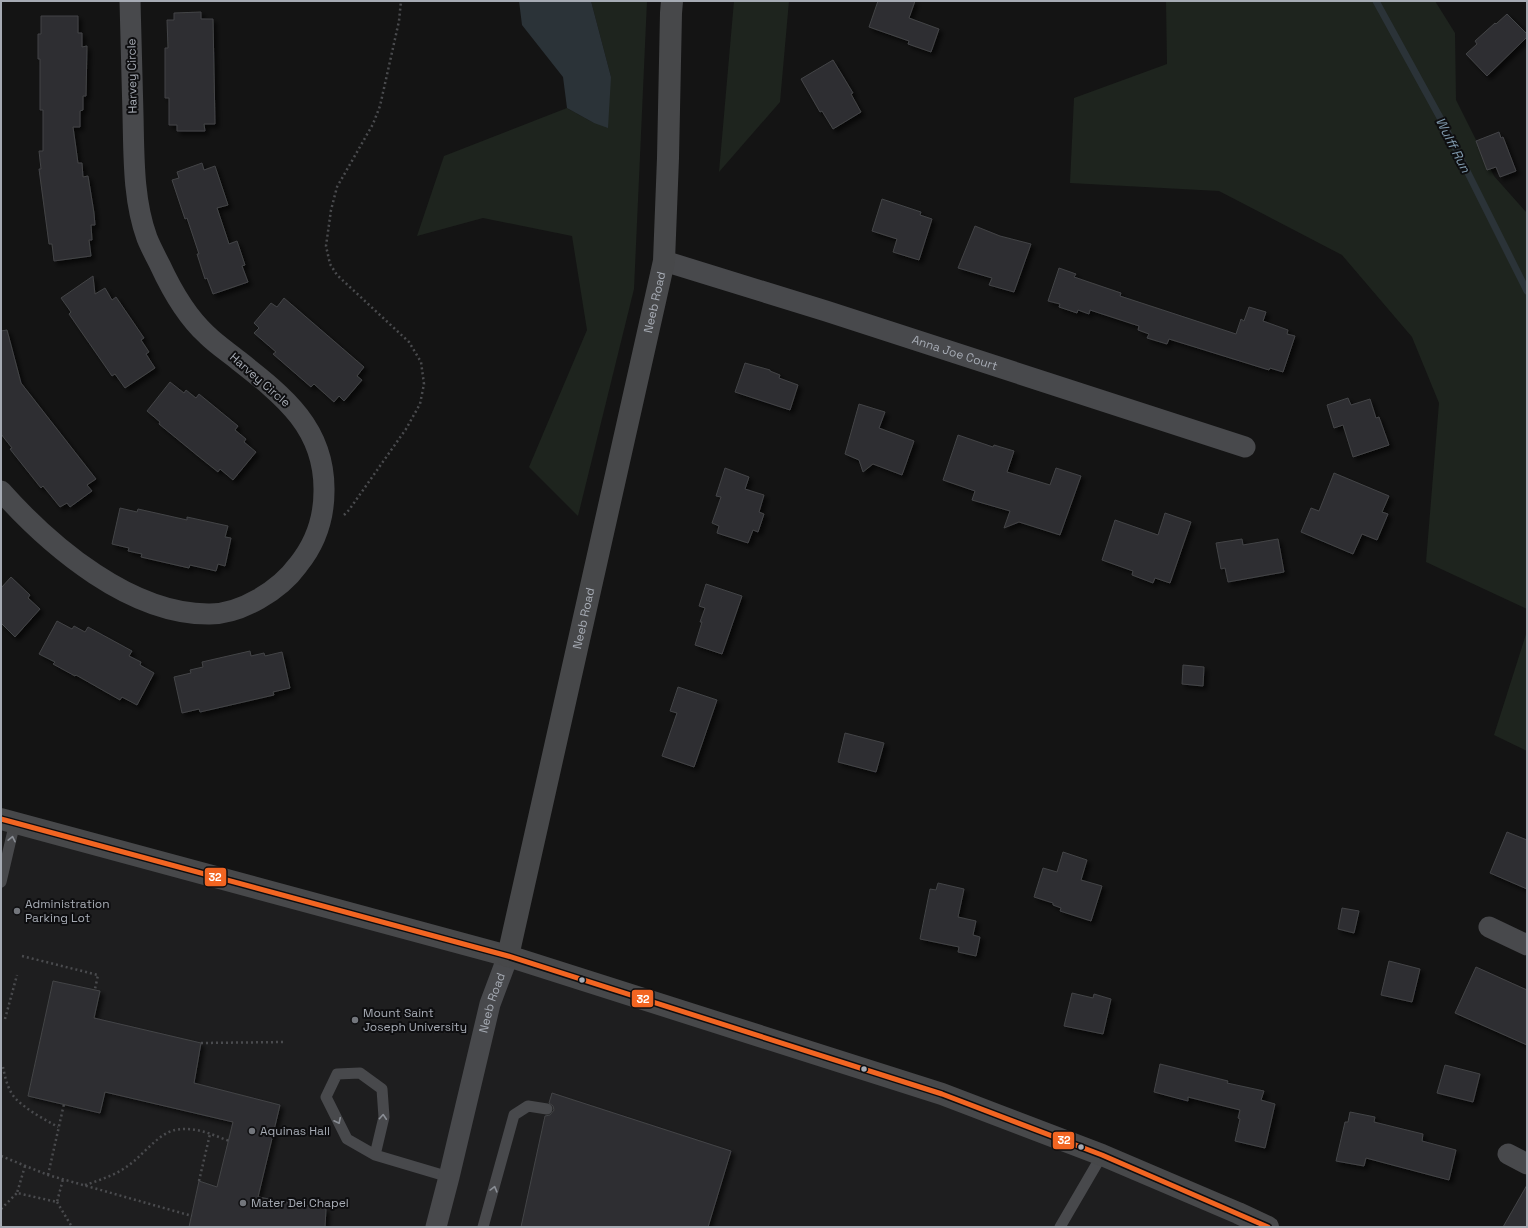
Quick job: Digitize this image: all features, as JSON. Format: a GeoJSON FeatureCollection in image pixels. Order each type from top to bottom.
{"type":"FeatureCollection","features":[{"type":"Feature","properties":{"kind":"street","name":"Harvey Circle"},"geometry":{"type":"LineString","coordinates":[[1,492],[21,514],[100,578],[131,596],[164,609],[195,614],[215,614],[240,608],[268,594],[291,575],[307,554],[318,531],[324,501],[324,475],[318,450],[310,432],[296,411],[262,379],[206,335],[186,312],[170,286],[148,240],[139,211],[134,156],[130,1]]}},
{"type":"Feature","properties":{"kind":"street","name":"Neeb Road"},"geometry":{"type":"LineString","coordinates":[[436,1227],[490,1004],[508,956],[664,261],[672,1]]}},
{"type":"Feature","properties":{"kind":"street","name":"Anna Joe Court"},"geometry":{"type":"LineString","coordinates":[[664,261],[840,316],[1245,447]]}},
{"type":"Feature","properties":{"kind":"street"},"geometry":{"type":"LineString","coordinates":[[8,821],[508,956],[942,1094],[1102,1155],[1268,1227]]}},
{"type":"Feature","properties":{"kind":"street"},"geometry":{"type":"LineString","coordinates":[[1488,927],[1527,945]]}},
{"type":"Feature","properties":{"kind":"street"},"geometry":{"type":"LineString","coordinates":[[1508,1154],[1527,1164]]}},
{"type":"Feature","properties":{"kind":"lane"},"geometry":{"type":"LineString","coordinates":[[1,882],[8,821]]}},
{"type":"Feature","properties":{"kind":"lane"},"geometry":{"type":"LineString","coordinates":[[375,1155],[384,1117],[382,1089],[360,1073],[337,1074],[326,1097],[347,1139],[375,1155],[449,1178]]}},
{"type":"Feature","properties":{"kind":"lane"},"geometry":{"type":"LineString","coordinates":[[485,1227],[514,1115],[528,1106],[547,1109]]}},
{"type":"Feature","properties":{"kind":"lane"},"geometry":{"type":"LineString","coordinates":[[1060,1227],[1102,1155]]}},
{"type":"Feature","properties":{"kind":"path"},"geometry":{"type":"LineString","coordinates":[[321,515],[342,516],[349,510],[406,429],[420,404],[424,384],[421,362],[409,342],[338,275],[330,264],[326,246],[331,210],[337,187],[373,124],[380,106],[399,21],[401,1]]}},
{"type":"Feature","properties":{"kind":"path"},"geometry":{"type":"LineString","coordinates":[[22,956],[98,974],[95,989]]}},
{"type":"Feature","properties":{"kind":"path"},"geometry":{"type":"LineString","coordinates":[[5,1019],[17,975]]}},
{"type":"Feature","properties":{"kind":"path"},"geometry":{"type":"LineString","coordinates":[[201,1043],[286,1042]]}},
{"type":"Feature","properties":{"kind":"path"},"geometry":{"type":"LineString","coordinates":[[3,1067],[6,1081],[15,1098],[34,1113],[58,1127]]}},
{"type":"Feature","properties":{"kind":"path"},"geometry":{"type":"LineString","coordinates":[[48,1175],[64,1104]]}},
{"type":"Feature","properties":{"kind":"path"},"geometry":{"type":"LineString","coordinates":[[85,1185],[108,1178],[130,1165],[154,1141],[174,1130],[198,1130],[229,1141]]}},
{"type":"Feature","properties":{"kind":"path"},"geometry":{"type":"LineString","coordinates":[[199,1181],[210,1134]]}},
{"type":"Feature","properties":{"kind":"path"},"geometry":{"type":"LineString","coordinates":[[1,1156],[48,1175],[192,1216]]}},
{"type":"Feature","properties":{"kind":"path"},"geometry":{"type":"LineString","coordinates":[[1,1209],[17,1193],[24,1166]]}},
{"type":"Feature","properties":{"kind":"path"},"geometry":{"type":"LineString","coordinates":[[63,1179],[57,1202],[72,1227]]}},
{"type":"Feature","properties":{"kind":"path"},"geometry":{"type":"LineString","coordinates":[[17,1193],[57,1202]]}},
{"type":"Feature","properties":{"kind":"shaded area"},"geometry":{"type":"Polygon","coordinates":[[[519,1],[591,1],[611,77],[608,128],[594,123],[567,108],[563,77],[522,25],[519,1]]]}},
{"type":"Feature","properties":{"kind":"shaded area"},"geometry":{"type":"Polygon","coordinates":[[[591,1],[647,1],[634,289],[578,516],[529,467],[587,330],[572,236],[483,218],[417,236],[444,156],[567,108],[594,123],[611,77],[591,1]]]}},
{"type":"Feature","properties":{"kind":"shaded area"},"geometry":{"type":"Polygon","coordinates":[[[734,1],[789,1],[780,102],[719,172],[734,1]]]}},
{"type":"Feature","properties":{"kind":"shaded area"},"geometry":{"type":"Polygon","coordinates":[[[1166,1],[1435,1],[1455,33],[1456,100],[1494,176],[1527,213],[1527,609],[1426,562],[1439,403],[1412,337],[1342,255],[1219,191],[1070,183],[1074,98],[1167,64],[1166,1]]]}},
{"type":"Feature","properties":{"kind":"shaded area"},"geometry":{"type":"Polygon","coordinates":[[[1527,631],[1527,751],[1494,735],[1527,631]]]}},
{"type":"Feature","properties":{"kind":"shaded area","name":"Mount Saint Joseph University"},"geometry":{"type":"Polygon","coordinates":[[[1,819],[854,1067],[1268,1227],[1,1227],[1,819]]]}},
{"type":"Feature","properties":{"kind":"building"},"geometry":{"type":"Polygon","coordinates":[[[878,1],[915,1],[909,18],[939,29],[931,52],[908,44],[909,41],[869,27],[878,1]]]}},
{"type":"Feature","properties":{"kind":"building"},"geometry":{"type":"Polygon","coordinates":[[[201,12],[201,19],[213,19],[215,124],[204,124],[205,131],[177,131],[177,125],[169,125],[169,98],[165,98],[165,48],[168,48],[167,20],[174,20],[174,13],[201,12]]]}},
{"type":"Feature","properties":{"kind":"building"},"geometry":{"type":"Polygon","coordinates":[[[1507,14],[1527,34],[1527,37],[1487,76],[1466,54],[1477,44],[1475,41],[1507,14]]]}},
{"type":"Feature","properties":{"kind":"building"},"geometry":{"type":"Polygon","coordinates":[[[41,16],[78,16],[78,33],[82,33],[82,47],[87,46],[86,96],[83,96],[83,110],[80,111],[80,127],[73,127],[78,163],[82,163],[83,177],[88,176],[94,213],[95,225],[91,225],[92,240],[89,240],[91,256],[54,261],[52,244],[49,244],[39,169],[41,169],[39,151],[43,151],[43,110],[40,110],[40,59],[38,59],[38,34],[41,34],[41,16]]]}},
{"type":"Feature","properties":{"kind":"building"},"geometry":{"type":"Polygon","coordinates":[[[833,60],[853,93],[851,94],[861,112],[833,129],[822,111],[820,112],[801,79],[833,60]]]}},
{"type":"Feature","properties":{"kind":"building"},"geometry":{"type":"Polygon","coordinates":[[[1499,132],[1501,138],[1503,137],[1516,171],[1500,177],[1496,167],[1487,170],[1476,141],[1499,132]]]}},
{"type":"Feature","properties":{"kind":"building"},"geometry":{"type":"Polygon","coordinates":[[[202,163],[204,170],[215,166],[228,205],[217,208],[229,244],[237,241],[245,265],[242,266],[248,282],[213,294],[207,278],[205,279],[197,254],[199,254],[187,218],[185,219],[172,180],[179,178],[177,172],[202,163]]]}},
{"type":"Feature","properties":{"kind":"building"},"geometry":{"type":"Polygon","coordinates":[[[882,199],[921,212],[920,215],[932,219],[919,260],[893,252],[897,239],[872,231],[882,199]]]}},
{"type":"Feature","properties":{"kind":"building"},"geometry":{"type":"Polygon","coordinates":[[[975,226],[1000,236],[1031,244],[1014,292],[989,285],[992,278],[958,268],[975,226]]]}},
{"type":"Feature","properties":{"kind":"building"},"geometry":{"type":"Polygon","coordinates":[[[1059,268],[1076,274],[1074,277],[1121,293],[1120,296],[1236,334],[1241,319],[1244,321],[1249,307],[1266,312],[1263,321],[1288,330],[1287,334],[1295,336],[1283,372],[1270,368],[1269,370],[1169,339],[1167,344],[1147,338],[1149,334],[1138,330],[1139,326],[1090,310],[1089,314],[1078,310],[1077,313],[1059,307],[1060,304],[1048,301],[1059,268]]]}},
{"type":"Feature","properties":{"kind":"building"},"geometry":{"type":"Polygon","coordinates":[[[93,276],[95,294],[105,288],[112,300],[116,297],[144,338],[141,340],[149,352],[146,354],[155,368],[125,388],[115,374],[112,376],[69,314],[71,312],[61,298],[93,276]]]}},
{"type":"Feature","properties":{"kind":"building"},"geometry":{"type":"Polygon","coordinates":[[[284,298],[364,367],[357,376],[362,380],[344,401],[339,396],[334,402],[314,384],[311,387],[273,354],[276,352],[254,333],[259,328],[254,323],[271,303],[277,307],[284,298]]]}},
{"type":"Feature","properties":{"kind":"building"},"geometry":{"type":"Polygon","coordinates":[[[7,330],[21,383],[96,479],[87,485],[92,491],[70,507],[67,503],[60,507],[43,486],[41,488],[10,449],[12,448],[1,434],[1,331],[7,330]]]}},
{"type":"Feature","properties":{"kind":"building"},"geometry":{"type":"Polygon","coordinates":[[[745,363],[770,370],[780,375],[779,378],[798,385],[790,410],[735,392],[745,363]]]}},
{"type":"Feature","properties":{"kind":"building"},"geometry":{"type":"Polygon","coordinates":[[[170,382],[184,393],[186,390],[196,398],[199,394],[238,426],[235,430],[246,439],[244,442],[256,452],[233,480],[220,469],[218,472],[198,456],[159,424],[160,422],[147,411],[170,382]]]}},
{"type":"Feature","properties":{"kind":"building"},"geometry":{"type":"Polygon","coordinates":[[[1348,398],[1351,405],[1370,399],[1376,418],[1379,417],[1389,445],[1353,457],[1343,425],[1334,428],[1327,405],[1348,398]]]}},
{"type":"Feature","properties":{"kind":"building"},"geometry":{"type":"Polygon","coordinates":[[[859,404],[885,412],[879,428],[914,441],[902,475],[873,464],[863,472],[859,460],[845,454],[859,404]]]}},
{"type":"Feature","properties":{"kind":"building"},"geometry":{"type":"Polygon","coordinates":[[[958,435],[993,447],[994,445],[1014,451],[1007,472],[1050,485],[1056,468],[1081,476],[1060,535],[1019,522],[1004,528],[1010,511],[972,500],[975,491],[943,480],[958,435]]]}},
{"type":"Feature","properties":{"kind":"building"},"geometry":{"type":"Polygon","coordinates":[[[725,468],[749,477],[745,489],[764,495],[759,512],[764,514],[758,532],[753,530],[748,543],[717,533],[719,526],[712,523],[721,497],[716,496],[725,468]]]}},
{"type":"Feature","properties":{"kind":"building"},"geometry":{"type":"Polygon","coordinates":[[[1334,473],[1389,496],[1382,512],[1388,514],[1377,540],[1362,534],[1353,554],[1301,532],[1311,508],[1319,511],[1334,473]]]}},
{"type":"Feature","properties":{"kind":"building"},"geometry":{"type":"Polygon","coordinates":[[[120,508],[137,512],[138,509],[187,520],[187,517],[228,526],[225,537],[231,538],[225,566],[218,564],[216,571],[190,565],[189,568],[141,557],[142,554],[128,551],[129,548],[112,544],[120,508]]]}},
{"type":"Feature","properties":{"kind":"building"},"geometry":{"type":"Polygon","coordinates":[[[1165,513],[1191,522],[1170,583],[1155,578],[1153,583],[1132,575],[1133,571],[1102,560],[1115,520],[1158,535],[1165,513]]]}},
{"type":"Feature","properties":{"kind":"building"},"geometry":{"type":"Polygon","coordinates":[[[1242,539],[1243,545],[1278,539],[1284,572],[1228,582],[1225,568],[1221,569],[1216,543],[1242,539]]]}},
{"type":"Feature","properties":{"kind":"building"},"geometry":{"type":"Polygon","coordinates":[[[11,577],[30,595],[28,598],[40,609],[15,637],[1,623],[1,588],[11,577]]]}},
{"type":"Feature","properties":{"kind":"building"},"geometry":{"type":"Polygon","coordinates":[[[706,584],[742,596],[722,654],[695,645],[705,608],[699,606],[706,584]]]}},
{"type":"Feature","properties":{"kind":"building"},"geometry":{"type":"Polygon","coordinates":[[[57,621],[72,629],[74,626],[85,632],[88,627],[132,651],[129,656],[141,662],[140,665],[154,673],[137,705],[122,697],[120,700],[53,664],[55,662],[39,654],[57,621]]]}},
{"type":"Feature","properties":{"kind":"building"},"geometry":{"type":"Polygon","coordinates":[[[250,651],[251,656],[264,653],[265,656],[282,652],[290,688],[273,692],[274,695],[200,712],[199,709],[182,713],[174,677],[191,673],[190,670],[203,667],[202,662],[250,651]]]}},
{"type":"Feature","properties":{"kind":"building"},"geometry":{"type":"Polygon","coordinates":[[[1183,665],[1204,667],[1203,686],[1182,684],[1183,665]]]}},
{"type":"Feature","properties":{"kind":"building"},"geometry":{"type":"Polygon","coordinates":[[[678,687],[717,700],[694,767],[662,756],[677,713],[670,711],[678,687]]]}},
{"type":"Feature","properties":{"kind":"building"},"geometry":{"type":"Polygon","coordinates":[[[845,733],[884,743],[876,772],[838,762],[845,733]]]}},
{"type":"Feature","properties":{"kind":"building"},"geometry":{"type":"Polygon","coordinates":[[[1507,832],[1527,840],[1527,889],[1490,873],[1507,832]]]}},
{"type":"Feature","properties":{"kind":"building"},"geometry":{"type":"Polygon","coordinates":[[[1063,852],[1087,860],[1081,880],[1102,886],[1091,921],[1060,911],[1061,908],[1053,905],[1053,903],[1034,897],[1043,868],[1057,872],[1063,852]]]}},
{"type":"Feature","properties":{"kind":"building"},"geometry":{"type":"Polygon","coordinates":[[[938,883],[964,889],[958,917],[976,921],[973,935],[980,937],[976,956],[958,952],[959,947],[920,939],[930,889],[936,890],[938,883]]]}},
{"type":"Feature","properties":{"kind":"building"},"geometry":{"type":"Polygon","coordinates":[[[1342,908],[1359,911],[1354,933],[1338,929],[1342,908]]]}},
{"type":"Feature","properties":{"kind":"building"},"geometry":{"type":"Polygon","coordinates":[[[1389,961],[1420,969],[1412,1002],[1381,995],[1389,961]]]}},
{"type":"Feature","properties":{"kind":"building"},"geometry":{"type":"Polygon","coordinates":[[[1476,967],[1527,990],[1527,1045],[1455,1013],[1476,967]]]}},
{"type":"Feature","properties":{"kind":"building"},"geometry":{"type":"Polygon","coordinates":[[[53,981],[100,991],[94,1018],[201,1043],[194,1083],[280,1105],[258,1197],[326,1209],[325,1227],[189,1227],[199,1181],[217,1187],[233,1122],[105,1092],[100,1113],[28,1096],[53,981]]]}},
{"type":"Feature","properties":{"kind":"building"},"geometry":{"type":"Polygon","coordinates":[[[1072,993],[1093,998],[1094,994],[1111,999],[1103,1034],[1064,1026],[1072,993]]]}},
{"type":"Feature","properties":{"kind":"building"},"geometry":{"type":"Polygon","coordinates":[[[1160,1064],[1228,1081],[1227,1083],[1264,1091],[1261,1100],[1275,1104],[1265,1148],[1235,1141],[1240,1119],[1238,1118],[1240,1110],[1188,1097],[1188,1101],[1154,1092],[1160,1064]]]}},
{"type":"Feature","properties":{"kind":"building"},"geometry":{"type":"Polygon","coordinates":[[[1445,1065],[1480,1074],[1473,1102],[1437,1093],[1445,1065]]]}},
{"type":"Feature","properties":{"kind":"building"},"geometry":{"type":"Polygon","coordinates":[[[552,1093],[731,1151],[708,1227],[521,1227],[545,1116],[550,1115],[554,1110],[553,1106],[549,1103],[552,1093]]]}},
{"type":"Feature","properties":{"kind":"building"},"geometry":{"type":"Polygon","coordinates":[[[1350,1112],[1375,1117],[1374,1122],[1423,1134],[1422,1141],[1456,1150],[1449,1180],[1366,1158],[1364,1166],[1336,1161],[1345,1122],[1348,1122],[1350,1112]]]}},
{"type":"Feature","properties":{"kind":"building"},"geometry":{"type":"Polygon","coordinates":[[[1527,1185],[1527,1227],[1503,1227],[1527,1185]]]}},
{"type":"Feature","properties":{"kind":"waterway","name":"Wulff Run"},"geometry":{"type":"LineString","coordinates":[[1376,1],[1443,123],[1527,291]]}},
{"type":"Feature","properties":{"kind":"transit line","name":"32"},"geometry":{"type":"LineString","coordinates":[[1,819],[508,956],[942,1094],[1102,1155],[1268,1227]]}},
{"type":"Feature","properties":{"kind":"place","name":"Administration Parking Lot"},"geometry":{"type":"Point","coordinates":[17,911]}},
{"type":"Feature","properties":{"kind":"place","name":"Mount Saint Joseph University"},"geometry":{"type":"Point","coordinates":[355,1020]}},
{"type":"Feature","properties":{"kind":"place","name":"Aquinas Hall"},"geometry":{"type":"Point","coordinates":[252,1131]}},
{"type":"Feature","properties":{"kind":"place","name":"Mater Dei Chapel"},"geometry":{"type":"Point","coordinates":[243,1203]}}]}
